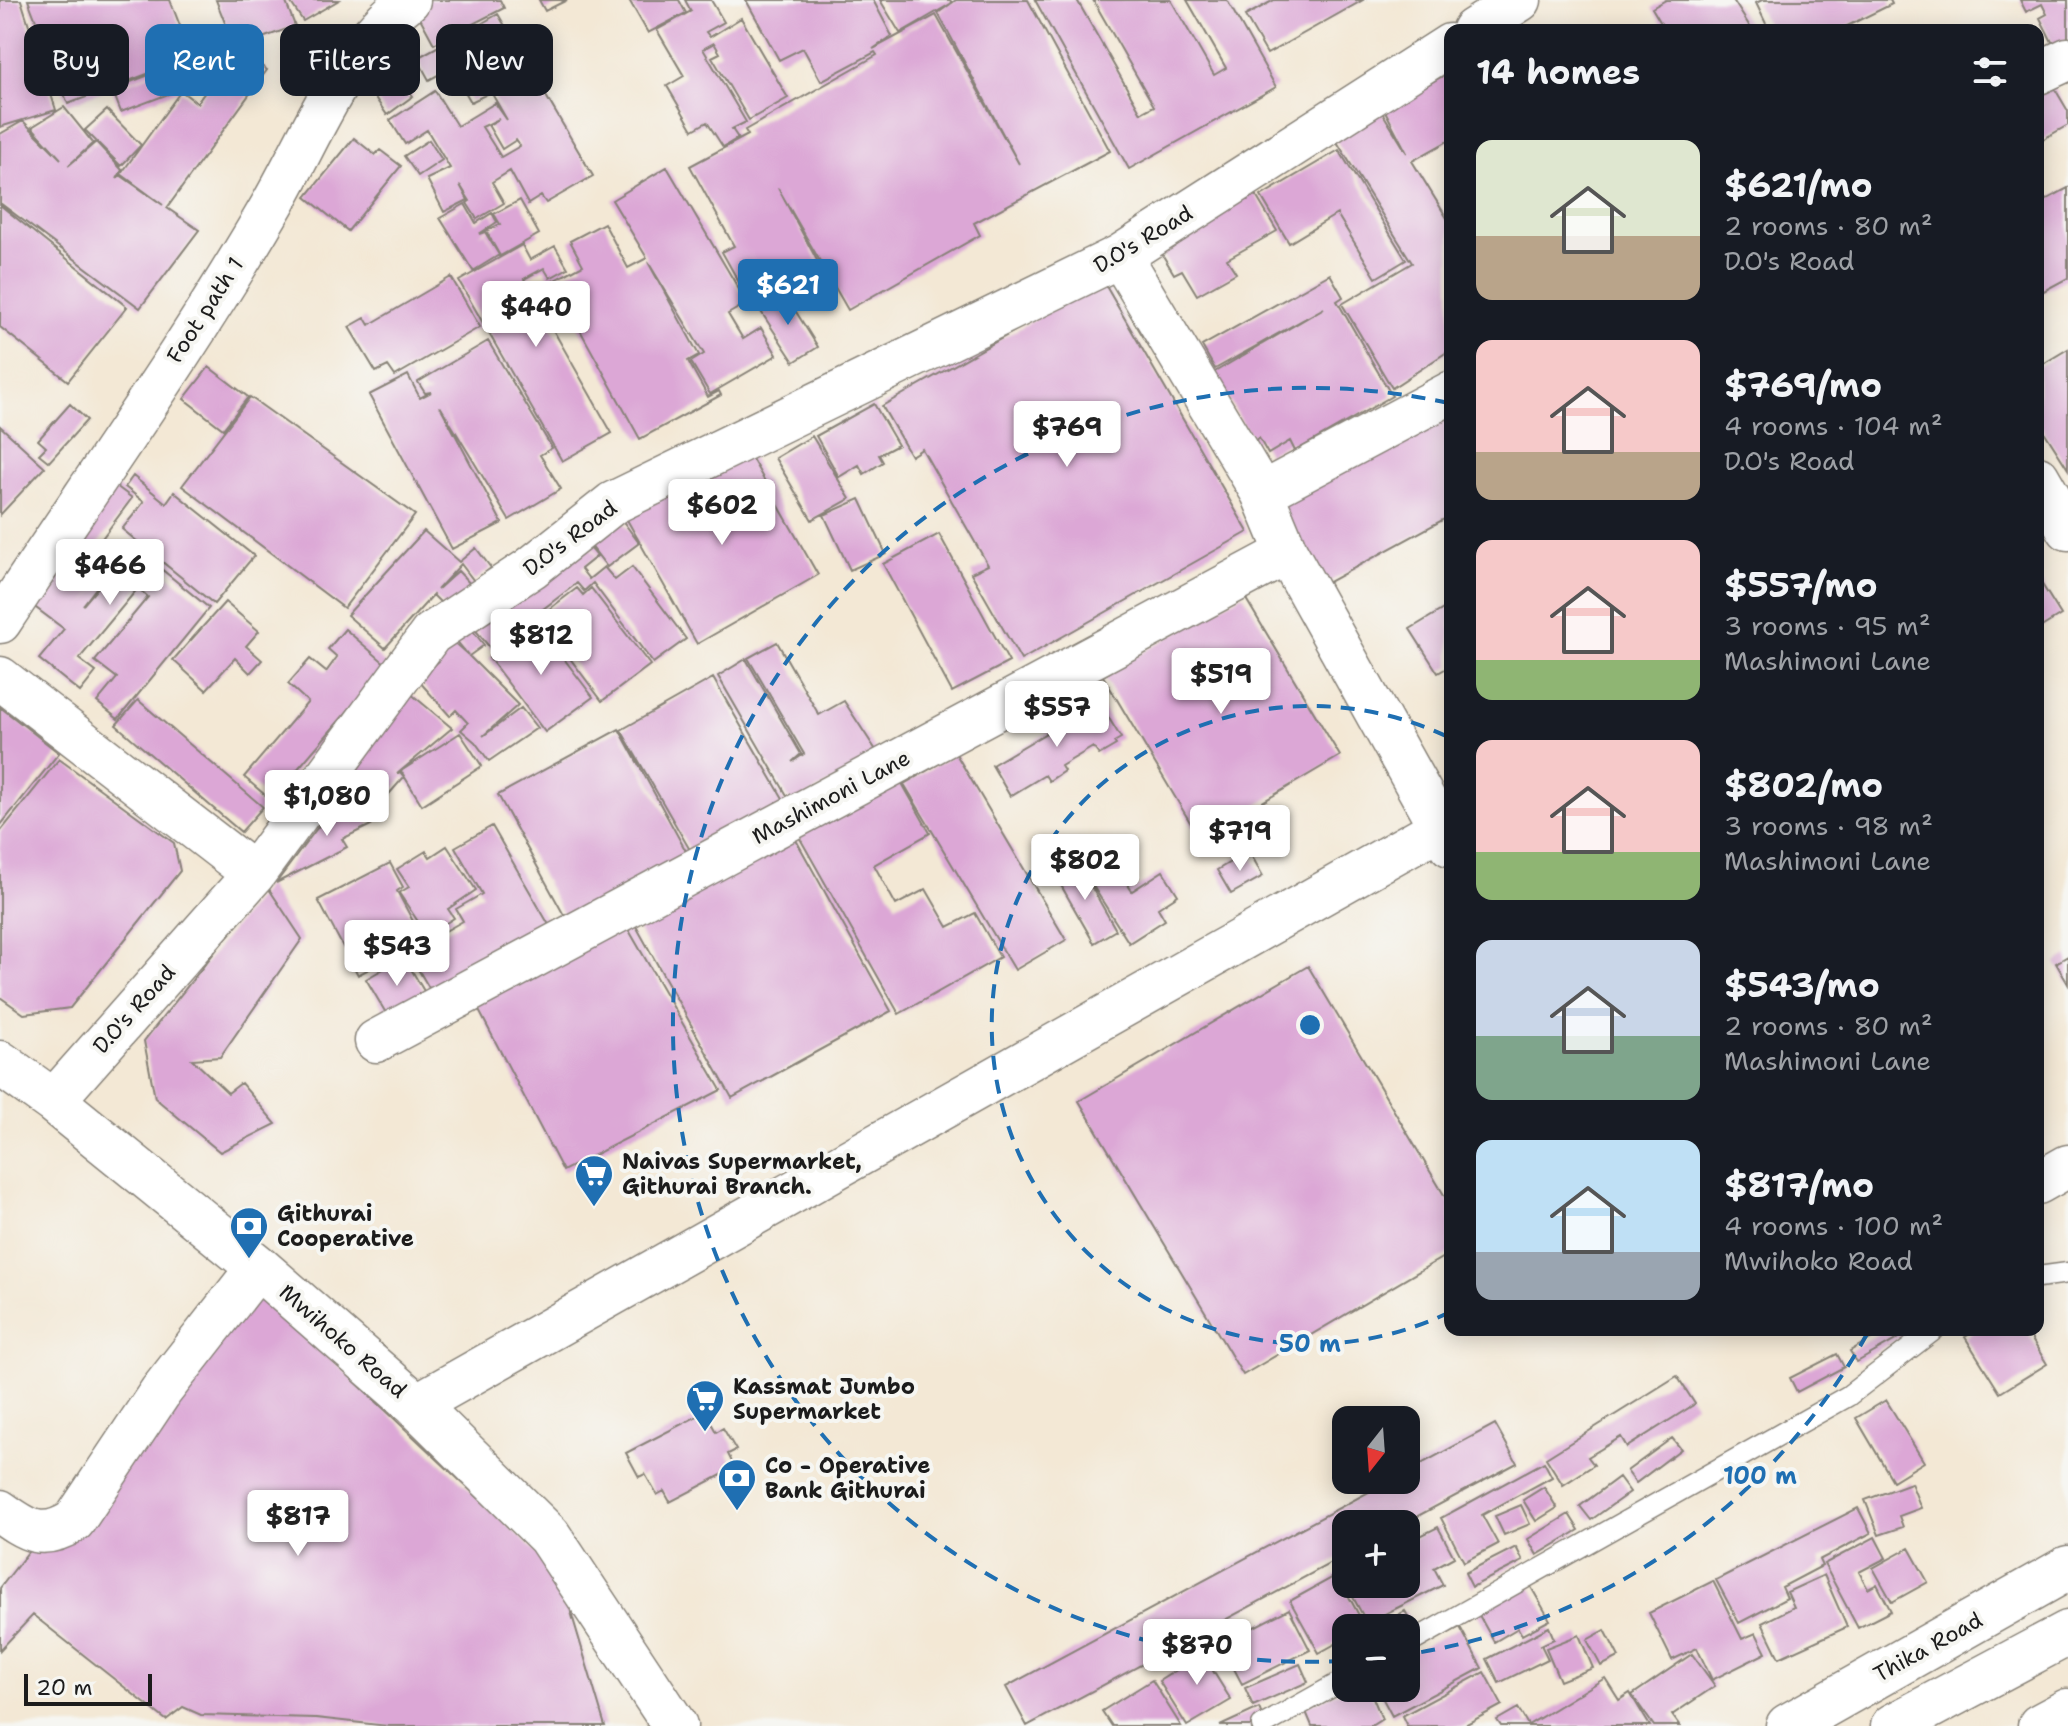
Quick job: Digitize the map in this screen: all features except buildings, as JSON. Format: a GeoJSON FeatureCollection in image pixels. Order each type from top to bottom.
{"type":"FeatureCollection","features":[{"type":"Feature","properties":{"kind":"main road","name":"Mwihoko Road"},"geometry":{"type":"LineString","coordinates":[[0,1063],[53,1101],[258,1267],[416,1405],[549,1536],[675,1726]]}},
{"type":"Feature","properties":{"kind":"main road","name":"Thika Road"},"geometry":{"type":"LineString","coordinates":[[1788,1726],[2068,1568]]}},
{"type":"Feature","properties":{"kind":"main road"},"geometry":{"type":"LineString","coordinates":[[1893,1726],[2068,1633]]}},
{"type":"Feature","properties":{"kind":"main road","name":"Mwihoko Road"},"geometry":{"type":"LineString","coordinates":[[638,1667],[647,1726]]}},
{"type":"Feature","properties":{"kind":"main road"},"geometry":{"type":"LineString","coordinates":[[2040,1726],[2068,1711]]}},
{"type":"Feature","properties":{"kind":"street","name":"Foot path 1"},"geometry":{"type":"LineString","coordinates":[[0,622],[272,206],[335,86],[384,18],[409,0]]}},
{"type":"Feature","properties":{"kind":"street"},"geometry":{"type":"LineString","coordinates":[[1482,24],[1520,0]]}},
{"type":"Feature","properties":{"kind":"street","name":"D.O's Road"},"geometry":{"type":"LineString","coordinates":[[53,1101],[254,874],[431,634],[531,568],[613,503],[1120,256],[1444,49]]}},
{"type":"Feature","properties":{"kind":"street"},"geometry":{"type":"LineString","coordinates":[[2044,70],[2068,59]]}},
{"type":"Feature","properties":{"kind":"street"},"geometry":{"type":"LineString","coordinates":[[1120,256],[1262,493],[1287,553],[1444,834]]}},
{"type":"Feature","properties":{"kind":"street"},"geometry":{"type":"LineString","coordinates":[[1262,493],[1444,396]]}},
{"type":"Feature","properties":{"kind":"street"},"geometry":{"type":"LineString","coordinates":[[2044,487],[2068,529]]}},
{"type":"Feature","properties":{"kind":"street","name":"Mashimoni Lane"},"geometry":{"type":"LineString","coordinates":[[376,1041],[1287,553]]}},
{"type":"Feature","properties":{"kind":"street"},"geometry":{"type":"LineString","coordinates":[[0,678],[254,874]]}},
{"type":"Feature","properties":{"kind":"street"},"geometry":{"type":"LineString","coordinates":[[416,1405],[1444,837]]}},
{"type":"Feature","properties":{"kind":"street"},"geometry":{"type":"LineString","coordinates":[[2044,1180],[2068,1166]]}},
{"type":"Feature","properties":{"kind":"street"},"geometry":{"type":"LineString","coordinates":[[0,1511],[27,1530],[56,1532],[74,1521],[161,1391],[258,1267]]}},
{"type":"Feature","properties":{"kind":"lane"},"geometry":{"type":"LineString","coordinates":[[2044,1276],[2068,1273]]}},
{"type":"Feature","properties":{"kind":"lane"},"geometry":{"type":"LineString","coordinates":[[1420,1637],[1848,1396],[1926,1336]]}},
{"type":"Feature","properties":{"kind":"lane"},"geometry":{"type":"LineString","coordinates":[[1262,1726],[1332,1687]]}},
{"type":"Feature","properties":{"kind":"place","name":"Naivas Supermarket, Githurai Branch."},"geometry":{"type":"Point","coordinates":[594,1208]}},
{"type":"Feature","properties":{"kind":"place","name":"Githurai Cooperative"},"geometry":{"type":"Point","coordinates":[249,1260]}},
{"type":"Feature","properties":{"kind":"place","name":"Kassmat Jumbo Supermarket"},"geometry":{"type":"Point","coordinates":[705,1433]}},
{"type":"Feature","properties":{"kind":"place","name":"Co - Operative Bank Githurai"},"geometry":{"type":"Point","coordinates":[737,1512]}}]}
